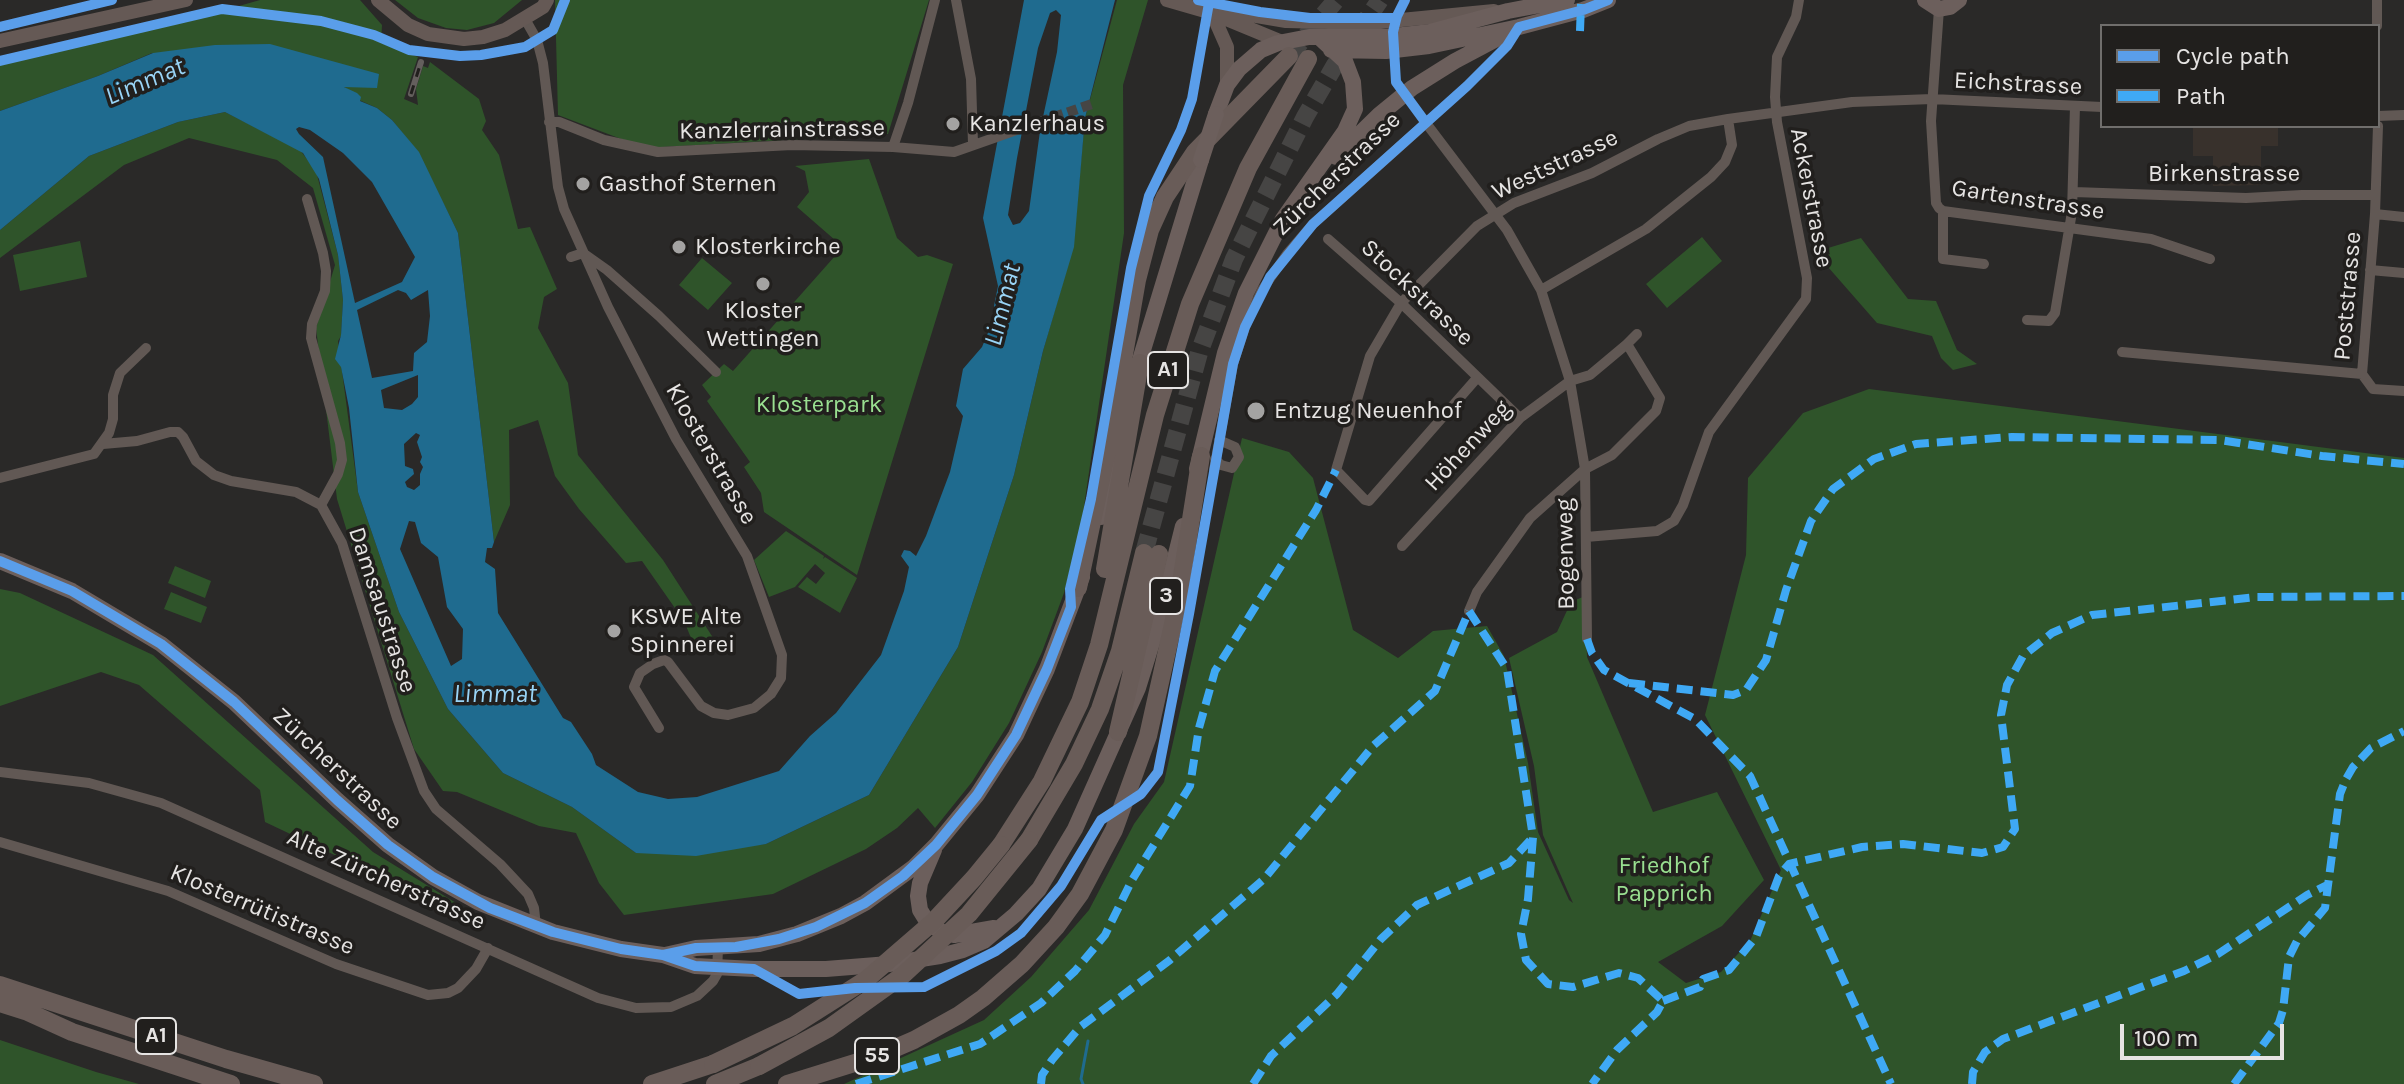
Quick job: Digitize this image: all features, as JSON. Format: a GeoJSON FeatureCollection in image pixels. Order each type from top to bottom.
{"type":"FeatureCollection","features":[{"type":"Feature","properties":{"kind":"highway"},"geometry":{"type":"LineString","coordinates":[[1078,588],[1112,425],[1137,280],[1150,230],[1175,179],[1195,152],[1285,49]]}},
{"type":"Feature","properties":{"kind":"highway","name":"A1"},"geometry":{"type":"LineString","coordinates":[[652,1084],[713,1064],[793,1026],[867,979],[934,921],[974,878],[1001,845],[1042,781],[1080,702],[1099,645],[1151,430],[1190,304],[1235,194],[1308,59]]}},
{"type":"Feature","properties":{"kind":"highway"},"geometry":{"type":"LineString","coordinates":[[1080,702],[1088,642],[1110,547],[1140,363]]}},
{"type":"Feature","properties":{"kind":"highway","name":"55"},"geometry":{"type":"LineString","coordinates":[[788,1084],[877,1056],[959,1015],[1007,978],[1056,927],[1091,875],[1132,785],[1151,726],[1210,462]]}},
{"type":"Feature","properties":{"kind":"highway"},"geometry":{"type":"LineString","coordinates":[[715,1084],[759,1066],[829,1028],[903,975],[969,914],[1029,840],[1060,791],[1100,709],[1152,553],[1118,732]]}},
{"type":"Feature","properties":{"kind":"highway","name":"A1"},"geometry":{"type":"LineString","coordinates":[[0,985],[226,1059],[314,1084]]}},
{"type":"Feature","properties":{"kind":"highway","name":"A1"},"geometry":{"type":"LineString","coordinates":[[0,1003],[72,1032]]}},
{"type":"Feature","properties":{"kind":"highway","name":"A1"},"geometry":{"type":"LineString","coordinates":[[0,1016],[72,1032],[231,1084]]}},
{"type":"Feature","properties":{"kind":"main road"},"geometry":{"type":"LineString","coordinates":[[0,41],[186,0]]}},
{"type":"Feature","properties":{"kind":"main road"},"geometry":{"type":"LineString","coordinates":[[378,0],[408,25],[428,34],[449,38],[483,37],[505,30],[543,7],[547,0]]}},
{"type":"Feature","properties":{"kind":"main road"},"geometry":{"type":"LineString","coordinates":[[525,19],[532,0]]}},
{"type":"Feature","properties":{"kind":"main road"},"geometry":{"type":"LineString","coordinates":[[1167,0],[1212,13],[1285,49],[1409,49],[1519,27]]}},
{"type":"Feature","properties":{"kind":"main road","name":"3"},"geometry":{"type":"LineString","coordinates":[[663,955],[696,948],[779,939],[841,916],[886,889],[936,845],[977,795],[1016,735],[1047,669],[1095,541],[1129,394],[1216,114],[1227,85],[1239,69],[1253,56],[1319,37],[1414,34],[1567,0]]}},
{"type":"Feature","properties":{"kind":"main road","name":"3"},"geometry":{"type":"LineString","coordinates":[[1309,183],[1398,98],[1455,61],[1519,27],[1608,0]]}},
{"type":"Feature","properties":{"kind":"main road"},"geometry":{"type":"LineString","coordinates":[[1932,4],[1950,7],[1959,0]]}},
{"type":"Feature","properties":{"kind":"main road","name":"3"},"geometry":{"type":"LineString","coordinates":[[1286,21],[1370,23],[1508,11]]}},
{"type":"Feature","properties":{"kind":"main road"},"geometry":{"type":"LineString","coordinates":[[1212,13],[1227,47],[1227,85]]}},
{"type":"Feature","properties":{"kind":"main road","name":"3"},"geometry":{"type":"LineString","coordinates":[[663,955],[695,966],[717,968],[826,969],[902,962],[963,950],[984,941],[1002,926],[1030,899],[1055,866],[1092,794],[1138,688],[1210,462],[1221,365],[1239,310],[1273,236],[1345,131],[1355,109],[1349,70],[1335,51],[1319,37],[1302,26],[1286,21],[1245,14],[1212,13]]}},
{"type":"Feature","properties":{"kind":"main road","name":"Zürcherstrasse"},"geometry":{"type":"LineString","coordinates":[[2,561],[88,600],[161,644],[222,691],[337,800],[395,850],[464,895],[536,926],[621,949],[663,955]]}},
{"type":"Feature","properties":{"kind":"main road"},"geometry":{"type":"LineString","coordinates":[[936,845],[920,883],[918,896],[920,910],[928,923],[954,935],[968,935],[1002,926]]}},
{"type":"Feature","properties":{"kind":"street"},"geometry":{"type":"LineString","coordinates":[[893,147],[935,0]]}},
{"type":"Feature","properties":{"kind":"street","name":"Ackerstrasse"},"geometry":{"type":"LineString","coordinates":[[1586,537],[1657,531],[1674,521],[1683,505],[1709,432],[1806,299],[1807,278],[1776,112],[1777,57],[1796,17],[1799,0]]}},
{"type":"Feature","properties":{"kind":"street"},"geometry":{"type":"LineString","coordinates":[[2377,0],[2377,24]]}},
{"type":"Feature","properties":{"kind":"street"},"geometry":{"type":"LineString","coordinates":[[956,2],[971,79],[973,144]]}},
{"type":"Feature","properties":{"kind":"street","name":"Gartenstrasse"},"geometry":{"type":"LineString","coordinates":[[1932,4],[1931,121],[1936,203],[1943,211],[2151,239],[2210,259]]}},
{"type":"Feature","properties":{"kind":"street","name":"Klosterstrasse"},"geometry":{"type":"LineString","coordinates":[[525,19],[537,40],[543,63],[559,198],[608,307],[687,459],[747,556],[782,655],[781,678],[771,694],[754,708],[728,715],[714,713],[701,706],[668,662],[664,660],[653,664],[640,673],[634,687],[659,728]]}},
{"type":"Feature","properties":{"kind":"street","name":"Weststrasse"},"geometry":{"type":"LineString","coordinates":[[1369,501],[1336,470],[1370,356],[1401,303],[1454,247],[1496,212],[1592,173],[1689,126],[1852,102],[1932,99]]}},
{"type":"Feature","properties":{"kind":"street","name":"Eichstrasse"},"geometry":{"type":"LineString","coordinates":[[1932,99],[2100,107]]}},
{"type":"Feature","properties":{"kind":"street"},"geometry":{"type":"LineString","coordinates":[[2027,320],[2049,321],[2055,313],[2074,192],[2075,106]]}},
{"type":"Feature","properties":{"kind":"street"},"geometry":{"type":"LineString","coordinates":[[2380,114],[2404,115]]}},
{"type":"Feature","properties":{"kind":"street"},"geometry":{"type":"LineString","coordinates":[[1541,290],[1646,229],[1711,177],[1725,162],[1732,145],[1728,119]]}},
{"type":"Feature","properties":{"kind":"street","name":"Kanzlerrainstrasse"},"geometry":{"type":"LineString","coordinates":[[549,122],[559,122],[604,140],[658,152],[792,145],[954,152],[1025,127]]}},
{"type":"Feature","properties":{"kind":"street","name":"Bogenweg"},"geometry":{"type":"LineString","coordinates":[[1426,123],[1496,212],[1541,290],[1570,381],[1585,469],[1587,639]]}},
{"type":"Feature","properties":{"kind":"street","name":"Zürcherstrasse"},"geometry":{"type":"LineString","coordinates":[[1210,462],[1219,440],[1238,346],[1270,277],[1313,224],[1426,123]]}},
{"type":"Feature","properties":{"kind":"street","name":"Poststrasse"},"geometry":{"type":"LineString","coordinates":[[2122,352],[2362,374],[2375,214],[2378,128]]}},
{"type":"Feature","properties":{"kind":"street","name":"Birkenstrasse"},"geometry":{"type":"LineString","coordinates":[[2074,192],[2246,198],[2374,195]]}},
{"type":"Feature","properties":{"kind":"street"},"geometry":{"type":"LineString","coordinates":[[307,199],[326,271],[325,291],[312,324],[311,338],[342,460],[321,505]]}},
{"type":"Feature","properties":{"kind":"street"},"geometry":{"type":"LineString","coordinates":[[1943,211],[1943,259],[1984,264]]}},
{"type":"Feature","properties":{"kind":"street"},"geometry":{"type":"LineString","coordinates":[[2375,214],[2404,217]]}},
{"type":"Feature","properties":{"kind":"street","name":"Stockstrasse"},"geometry":{"type":"LineString","coordinates":[[1328,239],[1401,303],[1520,418]]}},
{"type":"Feature","properties":{"kind":"street"},"geometry":{"type":"LineString","coordinates":[[571,257],[583,253],[607,270],[716,372]]}},
{"type":"Feature","properties":{"kind":"street"},"geometry":{"type":"LineString","coordinates":[[2370,270],[2404,273]]}},
{"type":"Feature","properties":{"kind":"street","name":"Höhenweg"},"geometry":{"type":"LineString","coordinates":[[1402,546],[1520,418],[1570,381],[1590,375],[1637,334]]}},
{"type":"Feature","properties":{"kind":"street"},"geometry":{"type":"LineString","coordinates":[[1469,611],[1477,592],[1530,518],[1585,469],[1612,455],[1656,411],[1660,398],[1627,344]]}},
{"type":"Feature","properties":{"kind":"street"},"geometry":{"type":"LineString","coordinates":[[0,478],[94,454],[109,433],[113,419],[113,395],[120,373],[146,348]]}},
{"type":"Feature","properties":{"kind":"street"},"geometry":{"type":"LineString","coordinates":[[2362,374],[2373,389],[2404,391]]}},
{"type":"Feature","properties":{"kind":"street","name":"Stockstrasse"},"geometry":{"type":"LineString","coordinates":[[1369,501],[1477,378]]}},
{"type":"Feature","properties":{"kind":"street","name":"Damsaustrasse"},"geometry":{"type":"LineString","coordinates":[[103,444],[137,441],[178,432],[196,461],[214,475],[231,481],[296,492],[321,505],[342,543],[397,718],[424,791],[436,809],[500,864],[528,894],[534,908],[536,926]]}},
{"type":"Feature","properties":{"kind":"street"},"geometry":{"type":"LineString","coordinates":[[1210,462],[1232,468],[1239,457],[1235,447],[1219,440]]}},
{"type":"Feature","properties":{"kind":"street","name":"Alte Zürcherstrasse"},"geometry":{"type":"LineString","coordinates":[[0,772],[89,783],[161,803],[598,998],[636,1008],[654,1009],[683,1003],[707,988],[717,974],[717,968]]}},
{"type":"Feature","properties":{"kind":"street","name":"Klosterrütistrasse"},"geometry":{"type":"LineString","coordinates":[[0,842],[160,888],[359,973],[428,995],[448,993],[458,988],[476,969],[488,948]]}},
{"type":"Feature","properties":{"kind":"street"},"geometry":{"type":"LineString","coordinates":[[717,968],[718,948]]}},
{"type":"Feature","properties":{"kind":"shaded area"},"geometry":{"type":"Polygon","coordinates":[[[2193,128],[2278,128],[2278,146],[2261,146],[2261,185],[2213,186],[2213,156],[2193,156],[2193,128]]]}},
{"type":"Feature","properties":{"kind":"green space"},"geometry":{"type":"Polygon","coordinates":[[[260,0],[360,0],[382,25],[381,43],[418,57],[404,99],[418,105],[416,89],[423,66],[428,68],[430,62],[479,99],[486,121],[482,130],[499,155],[518,229],[530,227],[557,289],[544,297],[538,328],[568,383],[578,455],[663,560],[719,647],[696,650],[684,621],[642,561],[626,563],[579,509],[555,476],[538,420],[509,430],[510,505],[494,542],[458,233],[418,152],[392,120],[344,87],[357,87],[152,53],[0,111],[0,63],[260,0]]]}},
{"type":"Feature","properties":{"kind":"green space"},"geometry":{"type":"Polygon","coordinates":[[[395,0],[522,0],[494,23],[467,30],[446,28],[418,18],[395,0]]]}},
{"type":"Feature","properties":{"kind":"green space"},"geometry":{"type":"Polygon","coordinates":[[[555,0],[929,0],[888,134],[645,148],[558,115],[555,0]]]}},
{"type":"Feature","properties":{"kind":"green space"},"geometry":{"type":"Polygon","coordinates":[[[1117,0],[1148,0],[1123,85],[1124,233],[1082,520],[1064,593],[1042,652],[1009,723],[972,782],[935,828],[918,808],[897,828],[866,849],[773,894],[624,915],[599,883],[576,833],[539,826],[457,792],[443,791],[414,749],[337,499],[316,328],[335,265],[313,188],[277,160],[189,138],[124,165],[0,258],[0,230],[89,156],[178,122],[225,112],[300,150],[316,171],[338,255],[343,300],[338,341],[358,492],[399,612],[448,709],[503,773],[572,807],[636,853],[766,844],[869,795],[958,647],[1014,475],[1043,351],[1073,247],[1085,118],[1117,0]]]}},
{"type":"Feature","properties":{"kind":"green space","name":"Klosterpark"},"geometry":{"type":"Polygon","coordinates":[[[869,159],[897,238],[918,257],[927,255],[953,264],[857,575],[764,512],[761,493],[744,467],[750,462],[707,401],[711,397],[702,385],[724,364],[733,371],[843,247],[797,207],[809,192],[805,171],[795,166],[869,159]]]}},
{"type":"Feature","properties":{"kind":"green space"},"geometry":{"type":"Polygon","coordinates":[[[1702,237],[1722,261],[1667,308],[1646,284],[1702,237]]]}},
{"type":"Feature","properties":{"kind":"green space"},"geometry":{"type":"Polygon","coordinates":[[[1861,238],[1908,299],[1936,301],[1957,350],[1977,364],[1953,370],[1941,358],[1932,336],[1877,323],[1821,259],[1830,254],[1828,248],[1861,238]]]}},
{"type":"Feature","properties":{"kind":"green space"},"geometry":{"type":"Polygon","coordinates":[[[80,241],[87,277],[20,291],[13,255],[80,241]]]}},
{"type":"Feature","properties":{"kind":"green space"},"geometry":{"type":"Polygon","coordinates":[[[702,258],[732,283],[708,310],[679,285],[702,258]]]}},
{"type":"Feature","properties":{"kind":"green space","name":"Friedhof Papprich"},"geometry":{"type":"Polygon","coordinates":[[[1869,389],[2404,458],[2404,1084],[844,1084],[984,1020],[1031,977],[1089,910],[1134,824],[1164,782],[1242,438],[1289,452],[1313,478],[1353,630],[1398,658],[1433,631],[1487,626],[1504,656],[1528,763],[1538,832],[1573,903],[1543,835],[1534,766],[1509,658],[1557,632],[1571,602],[1585,596],[1587,657],[1653,812],[1717,792],[1764,880],[1722,926],[1658,962],[1686,983],[1721,972],[1750,941],[1781,870],[1705,715],[1746,555],[1748,478],[1803,413],[1869,389]]]}},
{"type":"Feature","properties":{"kind":"green space"},"geometry":{"type":"Polygon","coordinates":[[[786,531],[824,556],[823,559],[825,557],[857,578],[840,613],[798,587],[807,577],[816,584],[825,573],[815,564],[795,587],[769,597],[754,560],[786,531]]]}},
{"type":"Feature","properties":{"kind":"green space"},"geometry":{"type":"Polygon","coordinates":[[[175,566],[211,581],[205,598],[168,583],[175,566]]]}},
{"type":"Feature","properties":{"kind":"green space"},"geometry":{"type":"Polygon","coordinates":[[[0,589],[20,593],[153,655],[373,852],[461,906],[457,913],[265,822],[260,790],[139,685],[101,672],[0,706],[0,589]]]}},
{"type":"Feature","properties":{"kind":"green space"},"geometry":{"type":"Polygon","coordinates":[[[171,592],[207,607],[201,623],[164,609],[171,592]]]}},
{"type":"Feature","properties":{"kind":"green space"},"geometry":{"type":"Polygon","coordinates":[[[0,1040],[96,1072],[139,1084],[0,1084],[0,1040]]]}},
{"type":"Feature","properties":{"kind":"water","name":"Limmat"},"geometry":{"type":"Polygon","coordinates":[[[1024,0],[1115,0],[1085,118],[1074,247],[1043,351],[1014,475],[958,647],[869,795],[766,844],[696,856],[636,853],[572,807],[503,773],[448,709],[399,612],[358,492],[349,408],[341,367],[335,359],[341,335],[343,300],[338,255],[319,179],[303,153],[225,112],[178,122],[89,156],[0,230],[0,111],[153,53],[215,45],[270,44],[379,74],[377,88],[344,87],[357,93],[360,101],[377,108],[392,120],[419,152],[458,233],[494,542],[492,548],[487,548],[485,562],[495,569],[498,613],[563,718],[571,722],[592,754],[596,765],[638,792],[668,799],[697,797],[779,771],[810,736],[836,713],[881,655],[904,591],[909,567],[901,556],[904,550],[916,556],[950,472],[963,416],[956,406],[963,369],[982,347],[995,316],[998,286],[983,218],[1024,0]],[[1056,10],[1050,13],[1038,48],[1017,158],[1008,215],[1013,225],[1020,223],[1029,211],[1040,131],[1057,52],[1061,15],[1056,10]],[[299,127],[296,129],[323,157],[355,303],[402,282],[415,257],[372,182],[343,153],[310,130],[299,127]],[[398,290],[357,310],[372,378],[413,371],[414,353],[427,342],[430,316],[428,290],[411,300],[406,293],[398,290]],[[418,375],[381,390],[384,408],[402,410],[418,397],[418,375]],[[416,433],[404,444],[405,466],[413,469],[414,474],[405,482],[407,487],[414,490],[420,485],[423,467],[417,442],[420,435],[416,433]],[[409,521],[400,549],[451,666],[462,659],[463,629],[447,607],[438,557],[421,543],[415,522],[409,521]]]}},
{"type":"Feature","properties":{"kind":"waterway"},"geometry":{"type":"LineString","coordinates":[[1083,1084],[1081,1079],[1088,1041]]}},
{"type":"Feature","properties":{"kind":"tunnel"},"geometry":{"type":"LineString","coordinates":[[1289,56],[1336,0]]}},
{"type":"Feature","properties":{"kind":"tunnel"},"geometry":{"type":"LineString","coordinates":[[1144,553],[1199,353],[1234,259],[1305,117],[1335,65],[1380,0]]}},
{"type":"Feature","properties":{"kind":"tunnel"},"geometry":{"type":"LineString","coordinates":[[1025,127],[1095,103]]}},
{"type":"Feature","properties":{"kind":"railway"},"geometry":{"type":"LineString","coordinates":[[411,94],[421,62]]}},
{"type":"Feature","properties":{"kind":"marked path"},"geometry":{"type":"LineString","coordinates":[[1580,31],[1581,4]]}},
{"type":"Feature","properties":{"kind":"marked path"},"geometry":{"type":"LineString","coordinates":[[1629,683],[1733,695],[1746,690],[1766,660],[1786,590],[1811,521],[1833,489],[1874,459],[1916,444],[2012,437],[2220,440],[2322,456],[2404,464]]}},
{"type":"Feature","properties":{"kind":"marked path"},"geometry":{"type":"LineString","coordinates":[[856,1084],[980,1044],[1041,1003],[1075,971],[1105,935],[1132,880],[1190,786],[1199,728],[1215,671],[1316,510],[1336,470]]}},
{"type":"Feature","properties":{"kind":"marked path"},"geometry":{"type":"LineString","coordinates":[[1663,1001],[1700,987],[1703,979],[1729,970],[1756,937],[1779,876],[1789,864],[1862,847],[1903,844],[1982,853],[2003,847],[2015,829],[2001,715],[2007,685],[2023,656],[2052,633],[2092,615],[2257,597],[2404,596]]}},
{"type":"Feature","properties":{"kind":"marked path"},"geometry":{"type":"LineString","coordinates":[[1469,611],[1507,669],[1533,837],[1528,899],[1521,934],[1526,960],[1548,984],[1573,987],[1619,973],[1638,978],[1663,1001],[1657,1012],[1617,1050],[1592,1084]]}},
{"type":"Feature","properties":{"kind":"marked path"},"geometry":{"type":"LineString","coordinates":[[1041,1084],[1042,1075],[1052,1060],[1080,1027],[1170,960],[1264,879],[1373,746],[1435,691],[1469,611]]}},
{"type":"Feature","properties":{"kind":"marked path"},"geometry":{"type":"LineString","coordinates":[[1587,639],[1604,670],[1695,719],[1750,776],[1891,1084]]}},
{"type":"Feature","properties":{"kind":"marked path"},"geometry":{"type":"LineString","coordinates":[[2234,1084],[2279,1023],[2289,957],[2297,941],[2325,908],[2340,794],[2346,779],[2371,748],[2404,731]]}},
{"type":"Feature","properties":{"kind":"marked path"},"geometry":{"type":"LineString","coordinates":[[1253,1084],[1271,1056],[1337,994],[1381,939],[1417,905],[1509,863],[1533,837]]}},
{"type":"Feature","properties":{"kind":"marked path"},"geometry":{"type":"LineString","coordinates":[[1972,1084],[1973,1072],[1985,1052],[2003,1039],[2184,971],[2218,954],[2307,895],[2329,884]]}},
{"type":"Feature","properties":{"kind":"cycle path"},"geometry":{"type":"LineString","coordinates":[[0,27],[112,0]]}},
{"type":"Feature","properties":{"kind":"cycle path"},"geometry":{"type":"LineString","coordinates":[[0,61],[222,9],[321,21],[374,35],[409,50],[460,56],[481,55],[525,47],[553,30],[565,0]]}},
{"type":"Feature","properties":{"kind":"cycle path"},"geometry":{"type":"LineString","coordinates":[[1198,0],[1310,18],[1396,18]]}},
{"type":"Feature","properties":{"kind":"cycle path"},"geometry":{"type":"LineString","coordinates":[[1405,0],[1393,32],[1396,82],[1426,123]]}},
{"type":"Feature","properties":{"kind":"cycle path"},"geometry":{"type":"LineString","coordinates":[[0,561],[72,591],[161,644],[234,702],[388,845],[433,877],[490,908],[553,932],[621,949],[663,955],[695,966],[754,969],[799,994],[855,988],[924,987],[996,951],[1021,933],[1061,886],[1101,820],[1141,794],[1158,772],[1233,364],[1245,327],[1270,277],[1313,224],[1467,86],[1507,46],[1519,27],[1608,0]]}},
{"type":"Feature","properties":{"kind":"cycle path"},"geometry":{"type":"LineString","coordinates":[[663,955],[696,948],[736,947],[779,939],[816,927],[865,903],[903,876],[936,845],[977,795],[1016,735],[1047,669],[1071,607],[1070,589],[1091,499],[1131,268],[1149,196],[1181,130],[1192,99],[1209,3]]}},
{"type":"Feature","properties":{"kind":"place","name":"Kanzlerhaus"},"geometry":{"type":"Point","coordinates":[953,124]}},
{"type":"Feature","properties":{"kind":"place","name":"Gasthof Sternen"},"geometry":{"type":"Point","coordinates":[583,184]}},
{"type":"Feature","properties":{"kind":"place","name":"Klosterkirche"},"geometry":{"type":"Point","coordinates":[679,247]}},
{"type":"Feature","properties":{"kind":"place","name":"Kloster Wettingen"},"geometry":{"type":"Point","coordinates":[763,284]}},
{"type":"Feature","properties":{"kind":"place","name":"Entzug Neuenhof"},"geometry":{"type":"Point","coordinates":[1256,411]}},
{"type":"Feature","properties":{"kind":"place","name":"KSWE Alte Spinnerei"},"geometry":{"type":"Point","coordinates":[614,631]}}]}
